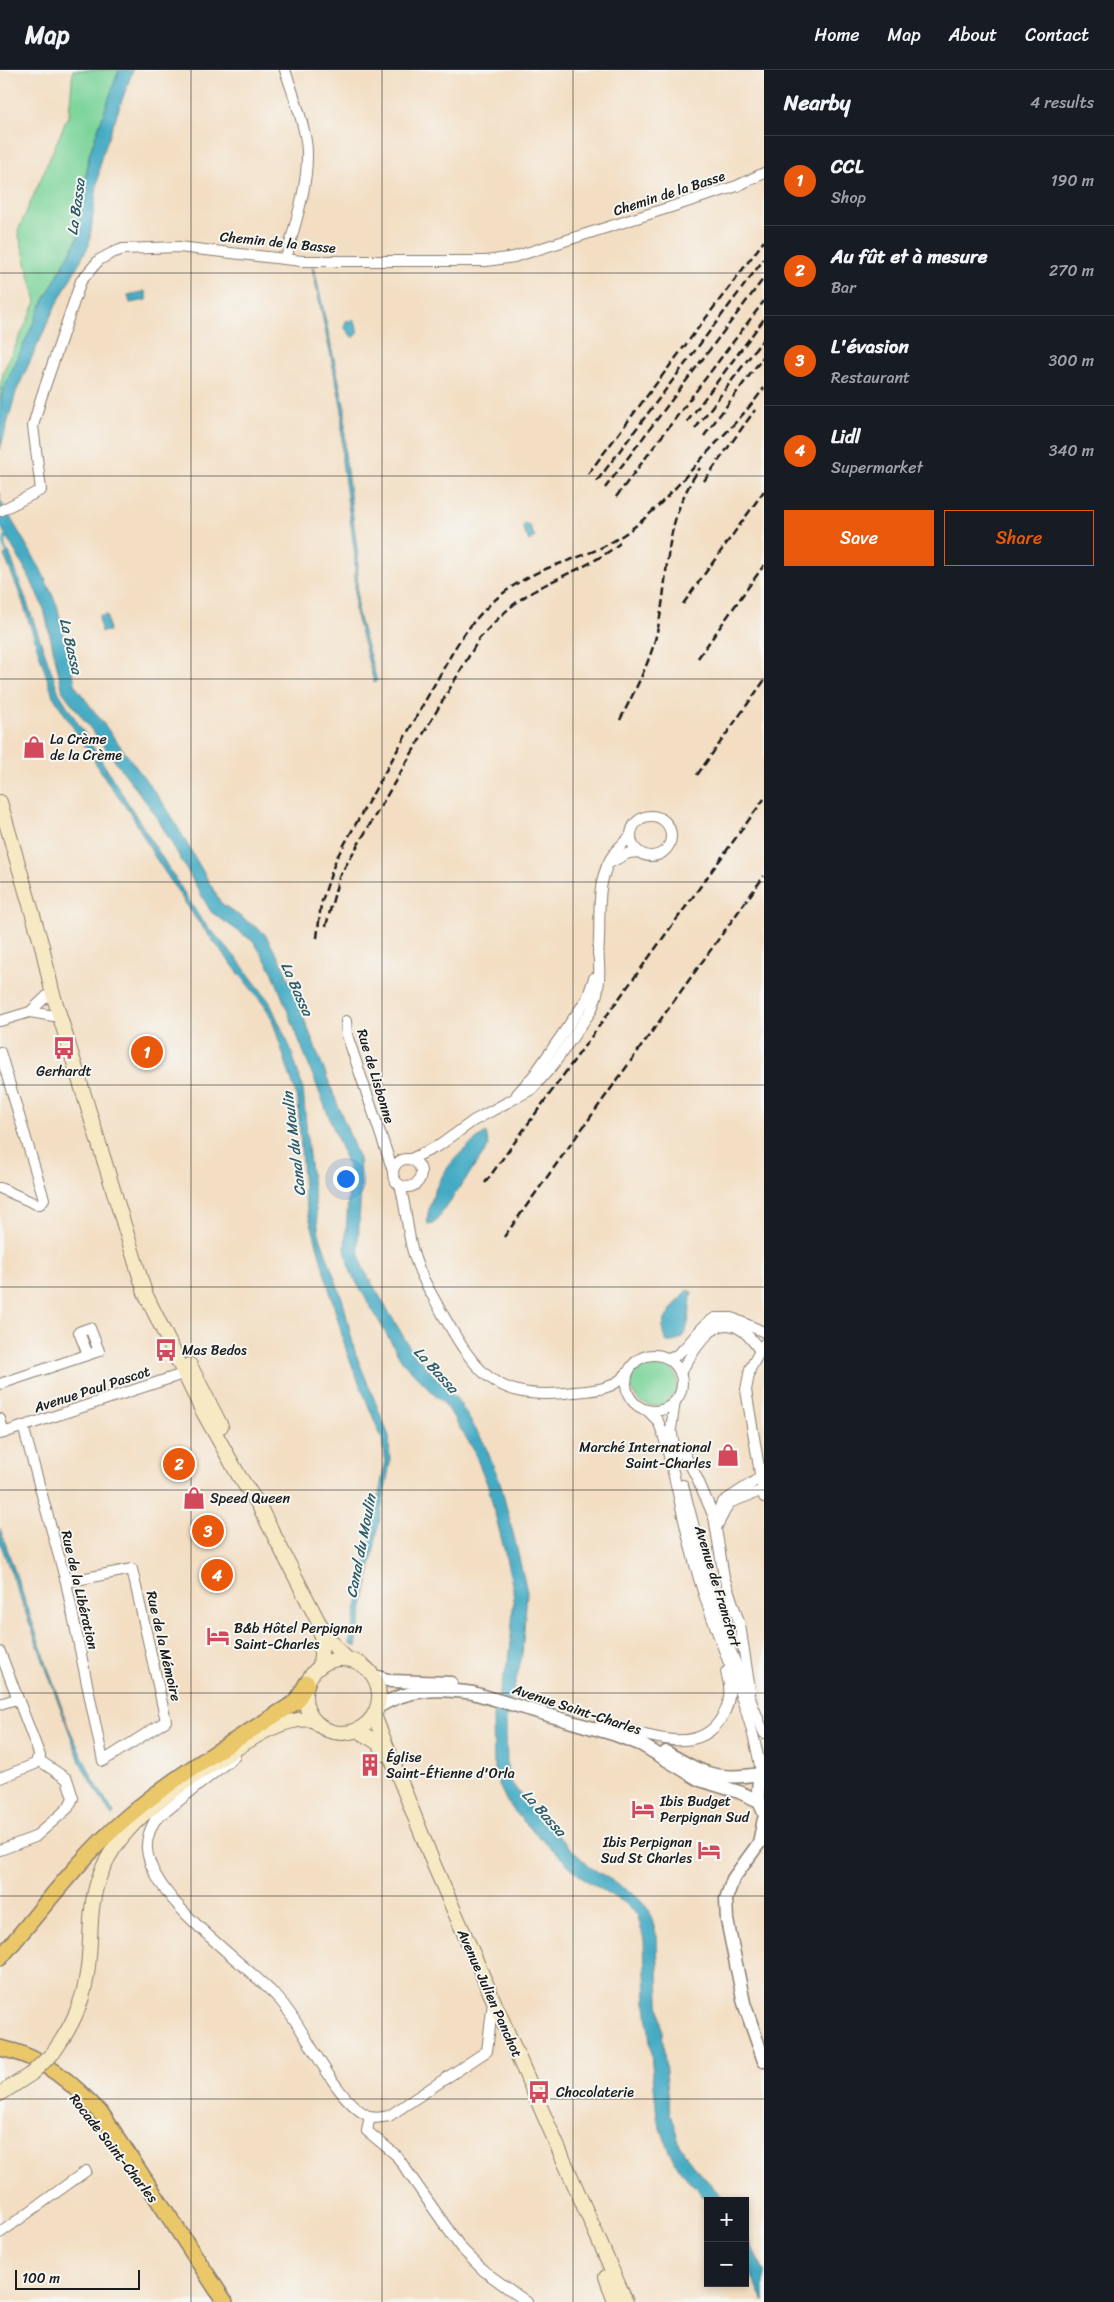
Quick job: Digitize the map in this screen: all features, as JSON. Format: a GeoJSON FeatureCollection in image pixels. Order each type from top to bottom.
{"type":"FeatureCollection","features":[{"type":"Feature","properties":{"kind":"main road"},"geometry":{"type":"LineString","coordinates":[[0,802],[42,946],[52,991],[127,1230],[188,1372],[318,1620],[335,1647],[347,1659]]}},
{"type":"Feature","properties":{"kind":"main road"},"geometry":{"type":"LineString","coordinates":[[42,946],[58,987],[70,1028],[76,1067]]}},
{"type":"Feature","properties":{"kind":"main road"},"geometry":{"type":"LineString","coordinates":[[318,1620],[322,1642],[320,1666]]}},
{"type":"Feature","properties":{"kind":"main road"},"geometry":{"type":"LineString","coordinates":[[0,1958],[93,1851],[126,1818],[183,1774],[296,1702],[307,1683],[320,1666],[333,1660],[347,1659],[362,1664],[374,1676],[379,1691],[376,1711],[367,1724],[357,1730],[345,1733],[323,1728],[314,1720],[307,1709],[305,1696],[307,1683]]}},
{"type":"Feature","properties":{"kind":"main road","name":"Avenue Julien Panchot"},"geometry":{"type":"LineString","coordinates":[[376,1711],[398,1779],[626,2302]]}},
{"type":"Feature","properties":{"kind":"main road"},"geometry":{"type":"LineString","coordinates":[[0,2094],[31,2074],[53,2053],[70,2030],[81,2002],[87,1974],[93,1902],[102,1870],[117,1843],[135,1823],[174,1790],[261,1734],[300,1718],[314,1720]]}},
{"type":"Feature","properties":{"kind":"main road","name":"Avenue Julien Panchot"},"geometry":{"type":"LineString","coordinates":[[357,1730],[378,1743],[398,1779]]}},
{"type":"Feature","properties":{"kind":"main road","name":"Rocade Saint-Charles"},"geometry":{"type":"LineString","coordinates":[[0,2048],[34,2058],[56,2070],[82,2092],[103,2116],[225,2302]]}},
{"type":"Feature","properties":{"kind":"main road","name":"Rocade Saint-Charles"},"geometry":{"type":"LineString","coordinates":[[0,2055],[46,2072],[72,2093],[85,2106],[171,2221]]}},
{"type":"Feature","properties":{"kind":"main road","name":"Avenue Julien Panchot"},"geometry":{"type":"LineString","coordinates":[[584,2207],[615,2302]]}},
{"type":"Feature","properties":{"kind":"street"},"geometry":{"type":"LineString","coordinates":[[285,70],[298,110],[308,155],[304,184],[286,259]]}},
{"type":"Feature","properties":{"kind":"street","name":"Chemin de la Basse"},"geometry":{"type":"LineString","coordinates":[[0,511],[41,490],[33,426],[73,300],[81,281],[99,260],[123,249],[179,247],[286,259],[353,263],[486,261],[514,257],[737,186],[764,174]]}},
{"type":"Feature","properties":{"kind":"street"},"geometry":{"type":"LineString","coordinates":[[608,864],[629,852],[639,852],[650,856],[666,850],[671,841],[668,824],[657,816],[644,817],[635,824],[631,835],[616,851],[608,864],[601,885],[598,948],[599,988],[591,1011],[541,1080],[532,1089],[473,1121],[440,1145],[397,1163],[393,1171],[395,1179],[400,1185],[407,1211],[413,1252],[420,1274],[460,1345],[482,1373],[518,1392],[534,1395],[606,1388],[621,1381],[634,1362],[646,1356],[659,1355],[670,1359],[680,1374],[682,1388],[675,1401],[662,1410],[647,1410],[634,1403],[630,1398],[626,1390],[627,1374]]}},
{"type":"Feature","properties":{"kind":"street"},"geometry":{"type":"LineString","coordinates":[[631,835],[632,842],[639,852]]}},
{"type":"Feature","properties":{"kind":"street"},"geometry":{"type":"LineString","coordinates":[[30,1012],[52,991]]}},
{"type":"Feature","properties":{"kind":"street"},"geometry":{"type":"LineString","coordinates":[[0,1021],[30,1012],[60,1017]]}},
{"type":"Feature","properties":{"kind":"street","name":"Rue de Lisbonne"},"geometry":{"type":"LineString","coordinates":[[346,1022],[347,1035],[393,1171]]}},
{"type":"Feature","properties":{"kind":"street"},"geometry":{"type":"LineString","coordinates":[[0,1052],[44,1199],[40,1204],[36,1204],[0,1188]]}},
{"type":"Feature","properties":{"kind":"street"},"geometry":{"type":"LineString","coordinates":[[381,1139],[418,1164],[420,1172]]}},
{"type":"Feature","properties":{"kind":"street"},"geometry":{"type":"LineString","coordinates":[[407,1211],[420,1172],[440,1145]]}},
{"type":"Feature","properties":{"kind":"street"},"geometry":{"type":"LineString","coordinates":[[400,1185],[408,1186],[415,1184]]}},
{"type":"Feature","properties":{"kind":"street"},"geometry":{"type":"LineString","coordinates":[[670,1359],[683,1352],[698,1332],[715,1318],[732,1318],[764,1332]]}},
{"type":"Feature","properties":{"kind":"street"},"geometry":{"type":"LineString","coordinates":[[680,1374],[708,1333],[718,1325],[734,1325],[751,1337],[762,1348],[750,1369],[746,1390],[763,1486]]}},
{"type":"Feature","properties":{"kind":"street"},"geometry":{"type":"LineString","coordinates":[[0,1384],[88,1355]]}},
{"type":"Feature","properties":{"kind":"street","name":"Avenue Paul Pascot"},"geometry":{"type":"LineString","coordinates":[[2,1433],[188,1372]]}},
{"type":"Feature","properties":{"kind":"street"},"geometry":{"type":"LineString","coordinates":[[606,1388],[630,1398]]}},
{"type":"Feature","properties":{"kind":"street","name":"Avenue de Francfort"},"geometry":{"type":"LineString","coordinates":[[675,1401],[671,1429],[674,1447],[711,1593],[764,1733]]}},
{"type":"Feature","properties":{"kind":"street","name":"Avenue de Francfort"},"geometry":{"type":"LineString","coordinates":[[647,1410],[658,1421],[663,1434],[701,1585],[721,1646],[742,1697],[758,1749],[762,1771]]}},
{"type":"Feature","properties":{"kind":"street"},"geometry":{"type":"LineString","coordinates":[[0,1419],[2,1433]]}},
{"type":"Feature","properties":{"kind":"street","name":"Rue de la Libération"},"geometry":{"type":"LineString","coordinates":[[23,1426],[66,1582],[103,1761]]}},
{"type":"Feature","properties":{"kind":"street"},"geometry":{"type":"LineString","coordinates":[[674,1447],[685,1456],[714,1517],[724,1577],[740,1626],[746,1653],[750,1699]]}},
{"type":"Feature","properties":{"kind":"street"},"geometry":{"type":"LineString","coordinates":[[714,1517],[723,1502],[763,1486]]}},
{"type":"Feature","properties":{"kind":"street"},"geometry":{"type":"LineString","coordinates":[[716,1528],[729,1504],[763,1486]]}},
{"type":"Feature","properties":{"kind":"street","name":"Rue de la Mémoire"},"geometry":{"type":"LineString","coordinates":[[66,1582],[132,1569],[166,1721],[103,1761]]}},
{"type":"Feature","properties":{"kind":"street"},"geometry":{"type":"LineString","coordinates":[[603,1722],[669,1740],[686,1741],[703,1737],[717,1726],[730,1698],[728,1677],[711,1626],[701,1585]]}},
{"type":"Feature","properties":{"kind":"street"},"geometry":{"type":"LineString","coordinates":[[0,1652],[16,1699],[40,1756],[36,1764],[0,1778]]}},
{"type":"Feature","properties":{"kind":"street","name":"Avenue Saint-Charles"},"geometry":{"type":"LineString","coordinates":[[374,1676],[391,1681],[443,1682],[491,1694],[578,1722],[635,1742],[700,1780],[739,1792],[761,1807]]}},
{"type":"Feature","properties":{"kind":"street","name":"Avenue Saint-Charles"},"geometry":{"type":"LineString","coordinates":[[376,1711],[392,1698],[424,1690],[452,1690],[491,1694]]}},
{"type":"Feature","properties":{"kind":"street"},"geometry":{"type":"LineString","coordinates":[[0,1704],[16,1699]]}},
{"type":"Feature","properties":{"kind":"street","name":"Avenue Saint-Charles"},"geometry":{"type":"LineString","coordinates":[[517,1702],[603,1722],[649,1742],[707,1774],[728,1778],[762,1771]]}},
{"type":"Feature","properties":{"kind":"street"},"geometry":{"type":"LineString","coordinates":[[261,1734],[155,1820],[148,1833],[147,1849],[155,1872],[168,1894],[280,1999],[344,2096],[370,2116],[380,2118],[389,2116],[487,2051],[493,2000]]}},
{"type":"Feature","properties":{"kind":"street"},"geometry":{"type":"LineString","coordinates":[[0,1850],[36,1837],[68,1808],[72,1789],[67,1778],[37,1759]]}},
{"type":"Feature","properties":{"kind":"street"},"geometry":{"type":"LineString","coordinates":[[761,1807],[757,1788],[762,1771]]}},
{"type":"Feature","properties":{"kind":"street"},"geometry":{"type":"LineString","coordinates":[[764,1819],[761,1842],[733,1879],[726,1899],[727,1920],[744,2004],[764,2061]]}},
{"type":"Feature","properties":{"kind":"street"},"geometry":{"type":"LineString","coordinates":[[370,2116],[367,2131],[396,2155],[461,2248],[484,2271],[526,2302]]}},
{"type":"Feature","properties":{"kind":"street"},"geometry":{"type":"LineString","coordinates":[[0,2233],[86,2171]]}},
{"type":"Feature","properties":{"kind":"green space"},"geometry":{"type":"Polygon","coordinates":[[[73,70],[119,70],[89,155],[77,240],[42,304],[0,401],[0,387],[4,370],[36,302],[18,231],[69,114],[73,70]]]}},
{"type":"Feature","properties":{"kind":"green space"},"geometry":{"type":"Polygon","coordinates":[[[650,1360],[658,1360],[667,1364],[673,1370],[677,1383],[673,1396],[667,1402],[658,1406],[650,1406],[641,1402],[635,1396],[631,1387],[631,1379],[635,1370],[641,1364],[650,1360]]]}},
{"type":"Feature","properties":{"kind":"water"},"geometry":{"type":"Polygon","coordinates":[[[119,70],[133,70],[101,158],[89,245],[54,309],[16,392],[0,450],[0,401],[4,388],[42,304],[77,240],[89,155],[119,70]]]}},
{"type":"Feature","properties":{"kind":"water"},"geometry":{"type":"Polygon","coordinates":[[[312,267],[314,267],[345,409],[345,455],[358,556],[357,611],[377,681],[374,682],[355,612],[355,555],[342,461],[342,410],[312,267]]]}},
{"type":"Feature","properties":{"kind":"water"},"geometry":{"type":"Polygon","coordinates":[[[145,291],[147,300],[130,303],[128,295],[145,291]]]}},
{"type":"Feature","properties":{"kind":"water"},"geometry":{"type":"Polygon","coordinates":[[[353,320],[356,323],[358,334],[353,338],[344,327],[346,321],[353,320]]]}},
{"type":"Feature","properties":{"kind":"water"},"geometry":{"type":"Polygon","coordinates":[[[0,500],[40,568],[57,605],[76,687],[166,807],[221,903],[264,933],[283,965],[359,1159],[361,1185],[358,1246],[363,1268],[413,1353],[457,1399],[484,1443],[500,1482],[527,1592],[522,1656],[506,1720],[507,1768],[511,1782],[532,1811],[590,1867],[634,1894],[649,1910],[657,1937],[659,2001],[670,2113],[681,2147],[692,2164],[722,2197],[704,2197],[681,2172],[669,2152],[657,2116],[646,2002],[644,1940],[638,1916],[626,1904],[582,1878],[522,1820],[507,1802],[500,1787],[494,1770],[493,1718],[510,1653],[514,1593],[488,1486],[473,1449],[447,1407],[402,1361],[351,1273],[345,1248],[349,1185],[347,1163],[272,971],[254,942],[211,912],[155,814],[63,692],[44,609],[28,574],[0,525],[0,500]]]}},
{"type":"Feature","properties":{"kind":"water"},"geometry":{"type":"Polygon","coordinates":[[[525,524],[529,525],[535,537],[529,541],[522,527],[525,524]]]}},
{"type":"Feature","properties":{"kind":"water"},"geometry":{"type":"Polygon","coordinates":[[[9,552],[59,693],[200,918],[237,959],[269,1001],[290,1047],[303,1089],[308,1148],[319,1234],[343,1301],[355,1352],[389,1436],[390,1463],[356,1647],[350,1644],[385,1463],[382,1439],[347,1353],[309,1216],[304,1194],[298,1101],[273,1022],[264,1005],[196,919],[153,854],[133,817],[111,787],[53,696],[21,597],[4,555],[9,552]]]}},
{"type":"Feature","properties":{"kind":"water"},"geometry":{"type":"Polygon","coordinates":[[[107,615],[109,631],[101,632],[99,616],[107,615]]]}},
{"type":"Feature","properties":{"kind":"water"},"geometry":{"type":"Polygon","coordinates":[[[486,1133],[489,1146],[434,1224],[428,1225],[431,1202],[445,1171],[467,1147],[486,1133]]]}},
{"type":"Feature","properties":{"kind":"water"},"geometry":{"type":"Polygon","coordinates":[[[688,1290],[692,1292],[688,1324],[685,1332],[681,1338],[667,1342],[663,1335],[665,1321],[673,1307],[688,1290]]]}},
{"type":"Feature","properties":{"kind":"water"},"geometry":{"type":"Polygon","coordinates":[[[0,1528],[68,1726],[94,1781],[114,1813],[112,1816],[82,1767],[0,1542],[0,1528]]]}},
{"type":"Feature","properties":{"kind":"water"},"geometry":{"type":"Polygon","coordinates":[[[749,2241],[764,2271],[764,2301],[749,2270],[749,2241]]]}},
{"type":"Feature","properties":{"kind":"waterway","name":"Canal du Moulin"},"geometry":{"type":"LineString","coordinates":[[6,534],[4,546],[8,555]]}},
{"type":"Feature","properties":{"kind":"railway"},"geometry":{"type":"LineString","coordinates":[[588,474],[764,241]]}},
{"type":"Feature","properties":{"kind":"railway"},"geometry":{"type":"LineString","coordinates":[[597,481],[764,259]]}},
{"type":"Feature","properties":{"kind":"railway"},"geometry":{"type":"LineString","coordinates":[[605,488],[764,278]]}},
{"type":"Feature","properties":{"kind":"railway"},"geometry":{"type":"LineString","coordinates":[[616,497],[764,301]]}},
{"type":"Feature","properties":{"kind":"railway"},"geometry":{"type":"LineString","coordinates":[[687,422],[764,319]]}},
{"type":"Feature","properties":{"kind":"railway"},"geometry":{"type":"LineString","coordinates":[[695,429],[764,338]]}},
{"type":"Feature","properties":{"kind":"railway"},"geometry":{"type":"LineString","coordinates":[[704,436],[764,356]]}},
{"type":"Feature","properties":{"kind":"railway"},"geometry":{"type":"LineString","coordinates":[[317,938],[321,904],[336,859],[455,648],[473,622],[495,600],[519,582],[548,568],[599,549],[628,532],[674,489],[743,414],[764,388]]}},
{"type":"Feature","properties":{"kind":"railway"},"geometry":{"type":"LineString","coordinates":[[704,481],[755,410]]}},
{"type":"Feature","properties":{"kind":"railway"},"geometry":{"type":"LineString","coordinates":[[620,720],[641,677],[654,644],[673,528],[679,509],[700,468]]}},
{"type":"Feature","properties":{"kind":"railway"},"geometry":{"type":"LineString","coordinates":[[683,604],[764,491]]}},
{"type":"Feature","properties":{"kind":"railway"},"geometry":{"type":"LineString","coordinates":[[326,926],[339,877],[479,639],[518,601],[600,557],[620,543]]}},
{"type":"Feature","properties":{"kind":"railway"},"geometry":{"type":"LineString","coordinates":[[698,658],[764,565]]}},
{"type":"Feature","properties":{"kind":"railway"},"geometry":{"type":"LineString","coordinates":[[697,775],[764,681]]}},
{"type":"Feature","properties":{"kind":"railway"},"geometry":{"type":"LineString","coordinates":[[485,1183],[764,799]]}},
{"type":"Feature","properties":{"kind":"railway"},"geometry":{"type":"LineString","coordinates":[[504,1237],[764,876]]}},
{"type":"Feature","properties":{"kind":"place","name":"La Crème de la Crème"},"geometry":{"type":"Point","coordinates":[34,747]}},
{"type":"Feature","properties":{"kind":"place","name":"Gerhardt"},"geometry":{"type":"Point","coordinates":[64,1048]}},
{"type":"Feature","properties":{"kind":"place","name":"CCL"},"geometry":{"type":"Point","coordinates":[147,1052]}},
{"type":"Feature","properties":{"kind":"place","name":"Mas Bedos"},"geometry":{"type":"Point","coordinates":[166,1350]}},
{"type":"Feature","properties":{"kind":"place","name":"Marché International Saint-Charles"},"geometry":{"type":"Point","coordinates":[728,1455]}},
{"type":"Feature","properties":{"kind":"place","name":"Au fût et à mesure"},"geometry":{"type":"Point","coordinates":[179,1464]}},
{"type":"Feature","properties":{"kind":"place","name":"Speed Queen"},"geometry":{"type":"Point","coordinates":[194,1498]}},
{"type":"Feature","properties":{"kind":"place","name":"L'évasion"},"geometry":{"type":"Point","coordinates":[208,1531]}},
{"type":"Feature","properties":{"kind":"place","name":"Lidl"},"geometry":{"type":"Point","coordinates":[217,1575]}},
{"type":"Feature","properties":{"kind":"place","name":"B&b Hôtel Perpignan Saint-Charles"},"geometry":{"type":"Point","coordinates":[218,1636]}},
{"type":"Feature","properties":{"kind":"place","name":"Église Saint-Étienne d'Orla"},"geometry":{"type":"Point","coordinates":[370,1765]}},
{"type":"Feature","properties":{"kind":"place","name":"Ibis Budget Perpignan Sud"},"geometry":{"type":"Point","coordinates":[643,1809]}},
{"type":"Feature","properties":{"kind":"place","name":"Ibis Perpignan Sud St Charles"},"geometry":{"type":"Point","coordinates":[709,1850]}},
{"type":"Feature","properties":{"kind":"place","name":"Chocolaterie"},"geometry":{"type":"Point","coordinates":[539,2092]}},
{"type":"Feature","properties":{"kind":"water label","name":"La Bassa"},"geometry":{"type":"Point","coordinates":[76,207]}},
{"type":"Feature","properties":{"kind":"water label","name":"La Bassa"},"geometry":{"type":"Point","coordinates":[71,646]}},
{"type":"Feature","properties":{"kind":"water label","name":"La Bassa"},"geometry":{"type":"Point","coordinates":[297,989]}},
{"type":"Feature","properties":{"kind":"water label","name":"La Bassa"},"geometry":{"type":"Point","coordinates":[436,1370]}},
{"type":"Feature","properties":{"kind":"water label","name":"La Bassa"},"geometry":{"type":"Point","coordinates":[544,1813]}}]}
